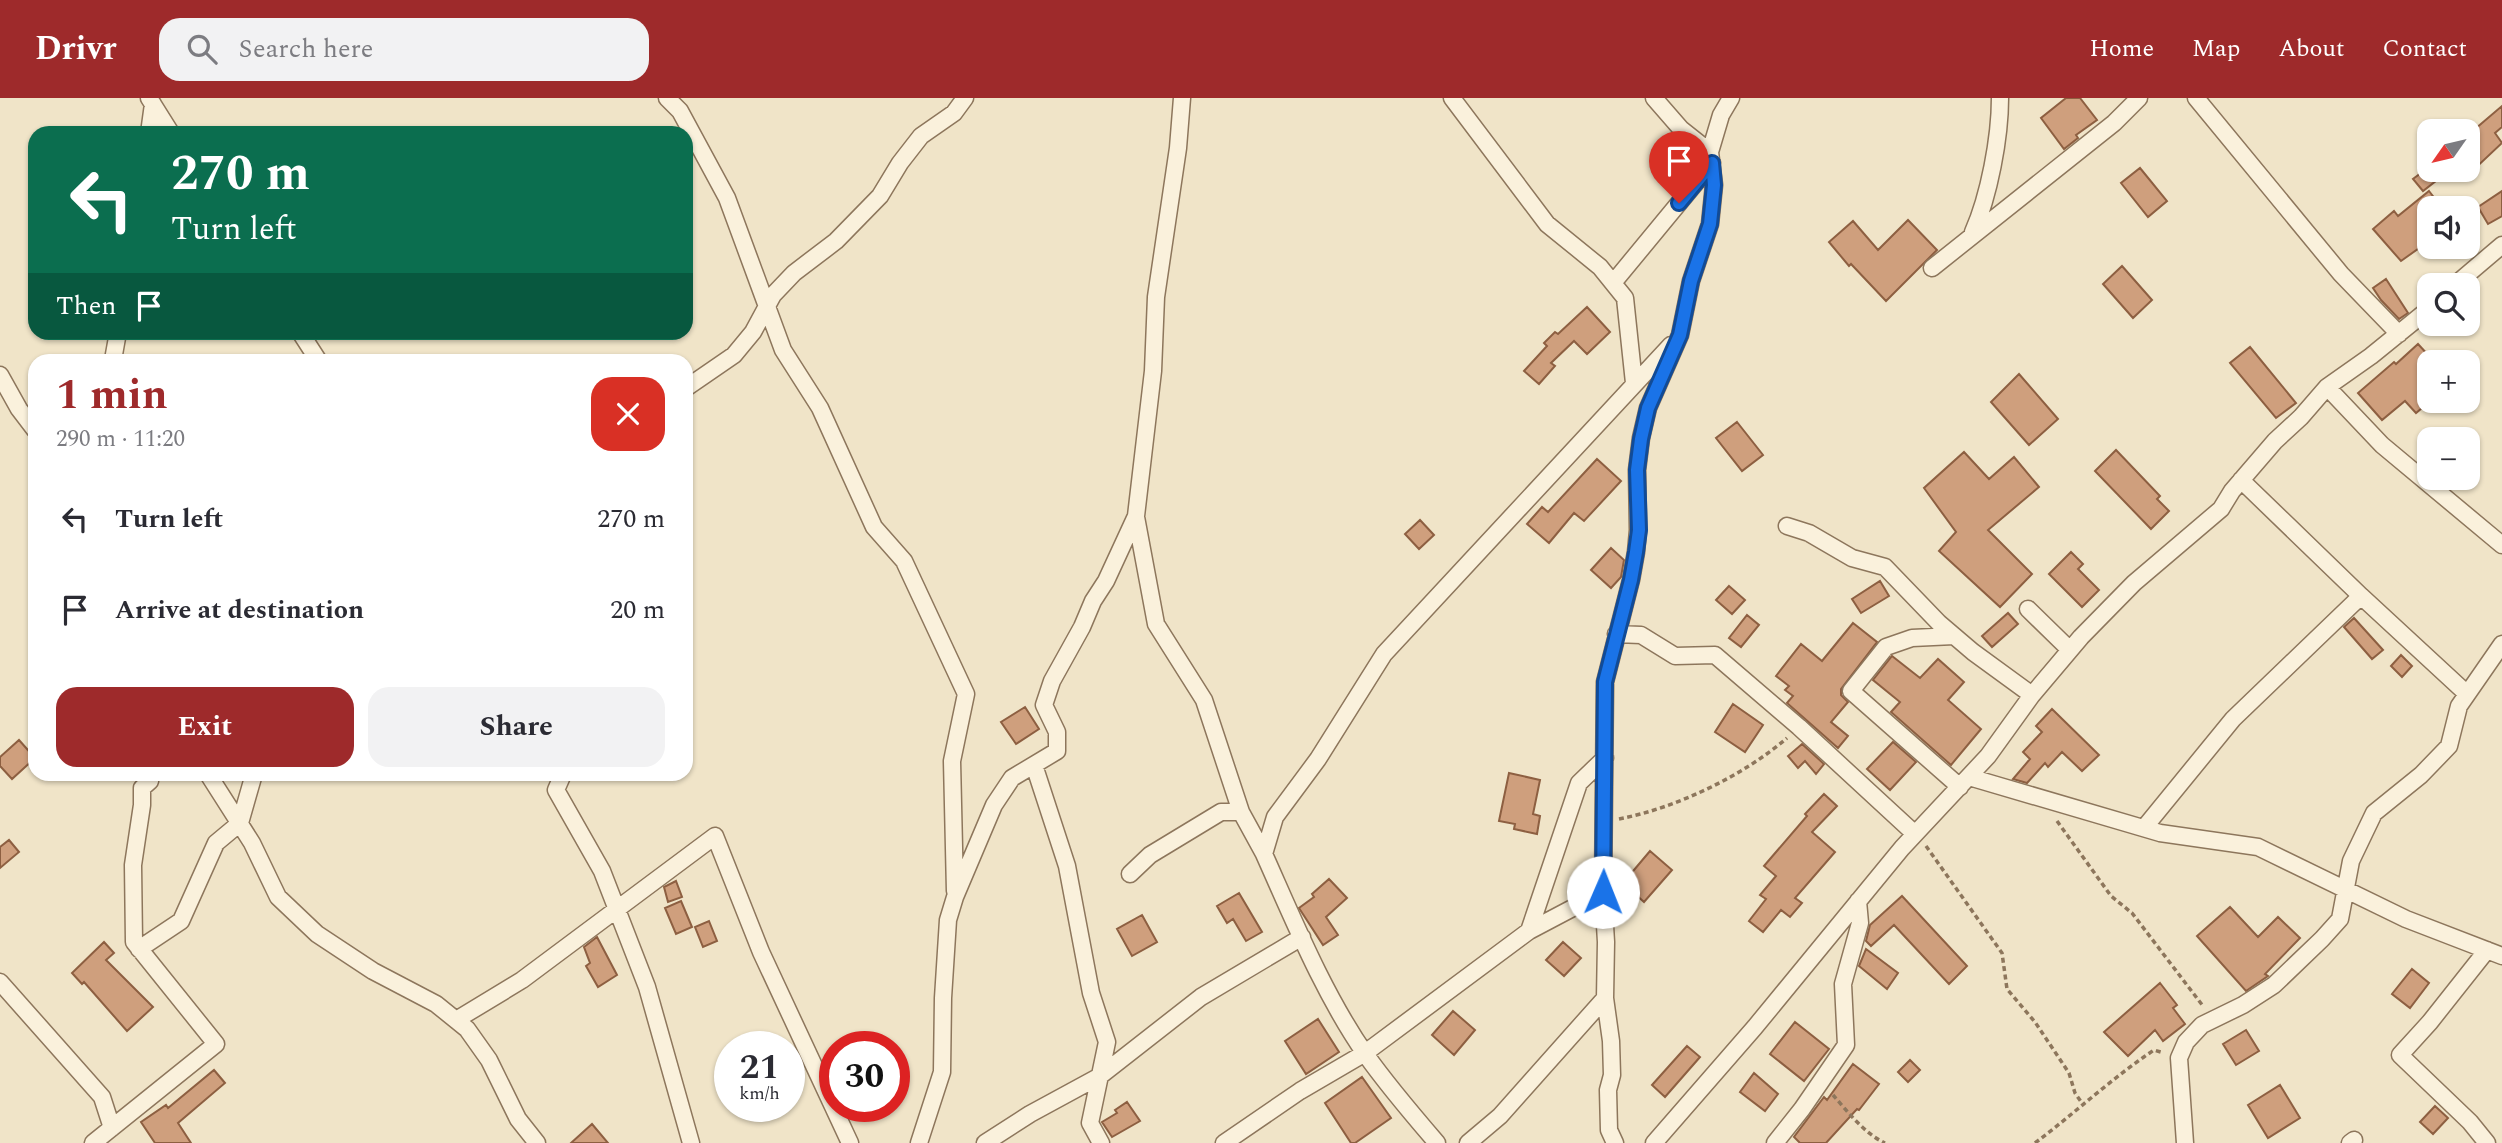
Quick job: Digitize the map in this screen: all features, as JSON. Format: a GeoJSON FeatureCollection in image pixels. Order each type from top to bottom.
{"type":"FeatureCollection","features":[{"type":"Feature","properties":{"kind":"street"},"geometry":{"type":"LineString","coordinates":[[667,98],[679,105],[690,126]]}},
{"type":"Feature","properties":{"kind":"street"},"geometry":{"type":"LineString","coordinates":[[693,383],[734,355],[753,332],[773,295],[794,273],[836,241],[880,196],[900,163],[921,136],[954,113],[965,98]]}},
{"type":"Feature","properties":{"kind":"street"},"geometry":{"type":"LineString","coordinates":[[1182,98],[1178,148],[1156,297],[1153,371],[1136,516],[1156,624],[1204,701],[1241,812],[1264,854],[1302,937],[1365,1053],[1437,1143]]}},
{"type":"Feature","properties":{"kind":"street"},"geometry":{"type":"LineString","coordinates":[[1452,98],[1547,224],[1601,267],[1626,298],[1634,383]]}},
{"type":"Feature","properties":{"kind":"street"},"geometry":{"type":"LineString","coordinates":[[1654,98],[1681,129],[1711,157]]}},
{"type":"Feature","properties":{"kind":"street"},"geometry":{"type":"LineString","coordinates":[[1615,1143],[1609,1130],[1611,1041],[1605,998],[1605,682],[1636,552],[1639,530],[1637,470],[1641,439],[1648,408],[1680,335],[1691,281],[1710,224],[1714,185],[1711,157],[1721,115],[1731,98]]}},
{"type":"Feature","properties":{"kind":"street"},"geometry":{"type":"LineString","coordinates":[[1972,235],[1983,208],[2000,117],[2000,98]]}},
{"type":"Feature","properties":{"kind":"street"},"geometry":{"type":"LineString","coordinates":[[1932,268],[2114,123],[2139,98]]}},
{"type":"Feature","properties":{"kind":"street"},"geometry":{"type":"LineString","coordinates":[[2196,98],[2341,274],[2399,334]]}},
{"type":"Feature","properties":{"kind":"street"},"geometry":{"type":"LineString","coordinates":[[149,126],[151,101]]}},
{"type":"Feature","properties":{"kind":"street"},"geometry":{"type":"LineString","coordinates":[[151,101],[167,126]]}},
{"type":"Feature","properties":{"kind":"street"},"geometry":{"type":"LineString","coordinates":[[693,132],[727,198],[783,350],[820,408],[874,527],[904,561],[967,694],[952,761],[955,897]]}},
{"type":"Feature","properties":{"kind":"street"},"geometry":{"type":"LineString","coordinates":[[1613,283],[1711,157]]}},
{"type":"Feature","properties":{"kind":"street"},"geometry":{"type":"LineString","coordinates":[[2469,273],[2502,245]]}},
{"type":"Feature","properties":{"kind":"street"},"geometry":{"type":"LineString","coordinates":[[1654,1143],[1755,1027],[1915,834],[1988,756],[2032,695],[2070,650],[2134,583],[2221,509],[2275,441],[2327,387],[2417,319]]}},
{"type":"Feature","properties":{"kind":"street"},"geometry":{"type":"LineString","coordinates":[[1264,854],[1275,817],[1318,759],[1384,654],[1680,335]]}},
{"type":"Feature","properties":{"kind":"street"},"geometry":{"type":"LineString","coordinates":[[0,375],[28,421]]}},
{"type":"Feature","properties":{"kind":"street"},"geometry":{"type":"LineString","coordinates":[[2327,387],[2382,445],[2502,545]]}},
{"type":"Feature","properties":{"kind":"street"},"geometry":{"type":"LineString","coordinates":[[2241,481],[2466,693]]}},
{"type":"Feature","properties":{"kind":"street"},"geometry":{"type":"LineString","coordinates":[[919,1143],[942,1072],[947,920],[994,805],[1012,778],[1057,751],[1057,732],[1044,705],[1052,681],[1106,581],[1136,516]]}},
{"type":"Feature","properties":{"kind":"street"},"geometry":{"type":"LineString","coordinates":[[1787,526],[1809,533],[1852,558],[1885,567],[1954,636],[2032,695]]}},
{"type":"Feature","properties":{"kind":"street"},"geometry":{"type":"LineString","coordinates":[[2144,828],[2233,719],[2361,596]]}},
{"type":"Feature","properties":{"kind":"street"},"geometry":{"type":"LineString","coordinates":[[2028,609],[2070,650]]}},
{"type":"Feature","properties":{"kind":"street"},"geometry":{"type":"LineString","coordinates":[[1616,634],[1641,635],[1675,656],[1715,655],[1799,727],[1915,834]]}},
{"type":"Feature","properties":{"kind":"street"},"geometry":{"type":"LineString","coordinates":[[1954,636],[1912,638],[1886,647],[1851,691],[1964,782],[2042,798],[2160,833],[2258,847],[2406,919],[2494,953],[2400,1055],[2470,1122],[2487,1143]]}},
{"type":"Feature","properties":{"kind":"street"},"geometry":{"type":"LineString","coordinates":[[2185,1143],[2179,1058],[2186,1042],[2202,1025],[2243,1005],[2274,985],[2340,919],[2351,861],[2374,813],[2421,775],[2449,746],[2459,706],[2502,644]]}},
{"type":"Feature","properties":{"kind":"street"},"geometry":{"type":"LineString","coordinates":[[1529,931],[1578,783],[1605,758]]}},
{"type":"Feature","properties":{"kind":"street"},"geometry":{"type":"LineString","coordinates":[[1034,765],[1067,866],[1091,993],[1107,1042],[1090,1123],[1101,1143]]}},
{"type":"Feature","properties":{"kind":"street"},"geometry":{"type":"LineString","coordinates":[[93,1143],[216,1044],[134,942],[133,865],[142,788],[146,781]]}},
{"type":"Feature","properties":{"kind":"street"},"geometry":{"type":"LineString","coordinates":[[213,781],[240,823],[278,897],[317,934],[373,971],[436,1004],[467,1029],[489,1060],[518,1119],[537,1143]]}},
{"type":"Feature","properties":{"kind":"street"},"geometry":{"type":"LineString","coordinates":[[139,949],[181,920],[216,843],[240,823],[252,781]]}},
{"type":"Feature","properties":{"kind":"street"},"geometry":{"type":"LineString","coordinates":[[560,781],[556,790],[602,871],[647,987],[691,1143]]}},
{"type":"Feature","properties":{"kind":"street"},"geometry":{"type":"LineString","coordinates":[[1130,874],[1150,855],[1222,812],[1241,812]]}},
{"type":"Feature","properties":{"kind":"street"},"geometry":{"type":"LineString","coordinates":[[456,1020],[522,980],[715,836],[761,952],[850,1143]]}},
{"type":"Feature","properties":{"kind":"street"},"geometry":{"type":"LineString","coordinates":[[1224,1143],[1300,1091],[1365,1053],[1529,931],[1603,892]]}},
{"type":"Feature","properties":{"kind":"street"},"geometry":{"type":"LineString","coordinates":[[1775,1143],[1846,1045],[1843,984],[1860,923],[1858,901]]}},
{"type":"Feature","properties":{"kind":"street"},"geometry":{"type":"LineString","coordinates":[[985,1143],[1030,1114],[1100,1076],[1201,997],[1302,937]]}},
{"type":"Feature","properties":{"kind":"street"},"geometry":{"type":"LineString","coordinates":[[0,982],[102,1097],[112,1128]]}},
{"type":"Feature","properties":{"kind":"street"},"geometry":{"type":"LineString","coordinates":[[1468,1143],[1500,1116],[1605,998]]}},
{"type":"Feature","properties":{"kind":"path"},"geometry":{"type":"LineString","coordinates":[[1605,822],[1651,813],[1736,773],[1776,747],[1799,727]]}},
{"type":"Feature","properties":{"kind":"path"},"geometry":{"type":"LineString","coordinates":[[2042,798],[2110,896],[2132,913],[2212,1020]]}},
{"type":"Feature","properties":{"kind":"path"},"geometry":{"type":"LineString","coordinates":[[1915,834],[1928,848],[2002,953],[2007,989],[2035,1022],[2069,1073],[2075,1093],[2084,1106]]}},
{"type":"Feature","properties":{"kind":"path"},"geometry":{"type":"LineString","coordinates":[[2035,1143],[2154,1050],[2179,1058]]}},
{"type":"Feature","properties":{"kind":"path"},"geometry":{"type":"LineString","coordinates":[[1821,1083],[1852,1116],[1885,1143]]}},
{"type":"Feature","properties":{"kind":"building"},"geometry":{"type":"Polygon","coordinates":[[[2066,98],[2080,98],[2097,120],[2076,135],[2078,138],[2064,149],[2041,118],[2066,98]]]}},
{"type":"Feature","properties":{"kind":"building"},"geometry":{"type":"Polygon","coordinates":[[[2502,106],[2502,127],[2495,133],[2502,143],[2480,164],[2480,125],[2502,106]]]}},
{"type":"Feature","properties":{"kind":"building"},"geometry":{"type":"Polygon","coordinates":[[[2140,168],[2167,201],[2148,217],[2121,183],[2140,168]]]}},
{"type":"Feature","properties":{"kind":"building"},"geometry":{"type":"Polygon","coordinates":[[[2417,176],[2417,182],[2435,182],[2423,191],[2413,179],[2417,176]]]}},
{"type":"Feature","properties":{"kind":"building"},"geometry":{"type":"Polygon","coordinates":[[[2502,191],[2502,216],[2488,224],[2480,206],[2502,191]]]}},
{"type":"Feature","properties":{"kind":"building"},"geometry":{"type":"Polygon","coordinates":[[[2417,201],[2417,250],[2401,261],[2373,229],[2394,211],[2398,216],[2417,201]]]}},
{"type":"Feature","properties":{"kind":"building"},"geometry":{"type":"Polygon","coordinates":[[[1908,220],[1937,250],[1886,301],[1851,264],[1849,266],[1829,242],[1853,221],[1878,250],[1908,220]]]}},
{"type":"Feature","properties":{"kind":"building"},"geometry":{"type":"Polygon","coordinates":[[[2122,266],[2152,300],[2133,318],[2103,284],[2122,266]]]}},
{"type":"Feature","properties":{"kind":"building"},"geometry":{"type":"Polygon","coordinates":[[[2386,279],[2408,313],[2399,319],[2373,288],[2386,279]]]}},
{"type":"Feature","properties":{"kind":"building"},"geometry":{"type":"Polygon","coordinates":[[[1587,307],[1610,332],[1587,354],[1574,341],[1551,363],[1555,366],[1539,384],[1524,371],[1547,346],[1544,343],[1587,307]]]}},
{"type":"Feature","properties":{"kind":"building"},"geometry":{"type":"Polygon","coordinates":[[[2418,344],[2424,350],[2417,350],[2417,412],[2405,401],[2382,420],[2358,393],[2394,362],[2396,364],[2418,344]]]}},
{"type":"Feature","properties":{"kind":"building"},"geometry":{"type":"Polygon","coordinates":[[[2250,347],[2296,403],[2276,418],[2230,363],[2250,347]]]}},
{"type":"Feature","properties":{"kind":"building"},"geometry":{"type":"Polygon","coordinates":[[[2019,374],[2058,419],[2029,445],[1991,402],[2019,374]]]}},
{"type":"Feature","properties":{"kind":"building"},"geometry":{"type":"Polygon","coordinates":[[[1737,422],[1763,455],[1742,471],[1716,438],[1737,422]]]}},
{"type":"Feature","properties":{"kind":"building"},"geometry":{"type":"Polygon","coordinates":[[[2116,450],[2160,496],[2157,499],[2169,511],[2151,529],[2095,471],[2116,450]]]}},
{"type":"Feature","properties":{"kind":"building"},"geometry":{"type":"Polygon","coordinates":[[[1964,452],[1989,479],[2014,457],[2039,487],[1988,530],[2032,574],[2000,607],[1939,551],[1956,532],[1924,488],[1964,452]]]}},
{"type":"Feature","properties":{"kind":"building"},"geometry":{"type":"Polygon","coordinates":[[[1597,459],[1621,481],[1584,521],[1574,513],[1549,543],[1527,524],[1542,507],[1548,512],[1597,459]]]}},
{"type":"Feature","properties":{"kind":"building"},"geometry":{"type":"Polygon","coordinates":[[[1420,520],[1434,535],[1419,549],[1405,534],[1420,520]]]}},
{"type":"Feature","properties":{"kind":"building"},"geometry":{"type":"Polygon","coordinates":[[[1611,548],[1624,560],[1621,577],[1611,588],[1591,570],[1611,548]]]}},
{"type":"Feature","properties":{"kind":"building"},"geometry":{"type":"Polygon","coordinates":[[[2071,552],[2083,564],[2078,569],[2099,590],[2082,607],[2049,574],[2071,552]]]}},
{"type":"Feature","properties":{"kind":"building"},"geometry":{"type":"Polygon","coordinates":[[[1880,581],[1889,596],[1861,613],[1852,599],[1880,581]]]}},
{"type":"Feature","properties":{"kind":"building"},"geometry":{"type":"Polygon","coordinates":[[[1729,586],[1745,600],[1732,614],[1716,600],[1729,586]]]}},
{"type":"Feature","properties":{"kind":"building"},"geometry":{"type":"Polygon","coordinates":[[[2008,613],[2018,624],[1992,647],[1982,636],[2008,613]]]}},
{"type":"Feature","properties":{"kind":"building"},"geometry":{"type":"Polygon","coordinates":[[[1747,615],[1759,625],[1741,647],[1729,638],[1747,615]]]}},
{"type":"Feature","properties":{"kind":"building"},"geometry":{"type":"Polygon","coordinates":[[[2354,618],[2383,650],[2372,659],[2344,627],[2354,618]]]}},
{"type":"Feature","properties":{"kind":"building"},"geometry":{"type":"Polygon","coordinates":[[[1853,623],[1877,642],[1841,689],[1841,695],[1848,702],[1831,722],[1848,736],[1838,748],[1787,703],[1793,696],[1785,690],[1789,686],[1776,676],[1801,644],[1822,661],[1853,623]]]}},
{"type":"Feature","properties":{"kind":"building"},"geometry":{"type":"Polygon","coordinates":[[[2401,655],[2412,666],[2402,677],[2391,666],[2401,655]]]}},
{"type":"Feature","properties":{"kind":"building"},"geometry":{"type":"Polygon","coordinates":[[[1892,656],[1920,678],[1938,659],[1964,682],[1948,700],[1981,729],[1951,765],[1891,712],[1900,702],[1873,680],[1892,656]]]}},
{"type":"Feature","properties":{"kind":"building"},"geometry":{"type":"Polygon","coordinates":[[[1733,704],[1763,725],[1745,752],[1715,732],[1733,704]]]}},
{"type":"Feature","properties":{"kind":"building"},"geometry":{"type":"Polygon","coordinates":[[[1025,707],[1039,729],[1016,744],[1001,722],[1025,707]]]}},
{"type":"Feature","properties":{"kind":"building"},"geometry":{"type":"Polygon","coordinates":[[[2052,709],[2099,755],[2082,771],[2062,752],[2048,767],[2045,763],[2027,783],[2013,779],[2030,759],[2023,752],[2042,732],[2036,726],[2052,709]]]}},
{"type":"Feature","properties":{"kind":"building"},"geometry":{"type":"Polygon","coordinates":[[[19,740],[28,750],[28,764],[12,779],[0,766],[0,757],[19,740]]]}},
{"type":"Feature","properties":{"kind":"building"},"geometry":{"type":"Polygon","coordinates":[[[1893,742],[1916,762],[1890,790],[1867,769],[1893,742]]]}},
{"type":"Feature","properties":{"kind":"building"},"geometry":{"type":"Polygon","coordinates":[[[1802,744],[1824,764],[1816,774],[1805,761],[1798,768],[1788,756],[1802,744]]]}},
{"type":"Feature","properties":{"kind":"building"},"geometry":{"type":"Polygon","coordinates":[[[1509,773],[1540,780],[1533,814],[1540,816],[1537,834],[1514,829],[1515,824],[1499,821],[1509,773]]]}},
{"type":"Feature","properties":{"kind":"building"},"geometry":{"type":"Polygon","coordinates":[[[1824,794],[1837,806],[1812,832],[1835,852],[1795,898],[1802,903],[1790,917],[1781,910],[1763,932],[1749,921],[1766,899],[1760,895],[1776,876],[1764,866],[1824,794]]]}},
{"type":"Feature","properties":{"kind":"building"},"geometry":{"type":"Polygon","coordinates":[[[9,840],[19,852],[0,868],[0,847],[9,840]]]}},
{"type":"Feature","properties":{"kind":"building"},"geometry":{"type":"Polygon","coordinates":[[[1650,851],[1672,870],[1644,902],[1623,883],[1650,851]]]}},
{"type":"Feature","properties":{"kind":"building"},"geometry":{"type":"Polygon","coordinates":[[[1329,879],[1347,898],[1326,917],[1338,935],[1323,945],[1299,908],[1314,897],[1312,894],[1329,879]]]}},
{"type":"Feature","properties":{"kind":"building"},"geometry":{"type":"Polygon","coordinates":[[[676,881],[682,897],[668,902],[664,887],[676,881]]]}},
{"type":"Feature","properties":{"kind":"building"},"geometry":{"type":"Polygon","coordinates":[[[1239,893],[1262,932],[1246,941],[1233,919],[1227,923],[1217,906],[1239,893]]]}},
{"type":"Feature","properties":{"kind":"building"},"geometry":{"type":"Polygon","coordinates":[[[1902,896],[1967,966],[1949,984],[1894,925],[1871,946],[1866,941],[1870,925],[1902,896]]]}},
{"type":"Feature","properties":{"kind":"building"},"geometry":{"type":"Polygon","coordinates":[[[681,901],[692,927],[676,934],[665,908],[681,901]]]}},
{"type":"Feature","properties":{"kind":"building"},"geometry":{"type":"Polygon","coordinates":[[[2230,907],[2258,937],[2278,917],[2300,938],[2265,974],[2268,976],[2246,991],[2197,936],[2230,907]]]}},
{"type":"Feature","properties":{"kind":"building"},"geometry":{"type":"Polygon","coordinates":[[[1142,915],[1157,942],[1132,956],[1117,929],[1142,915]]]}},
{"type":"Feature","properties":{"kind":"building"},"geometry":{"type":"Polygon","coordinates":[[[709,921],[717,941],[703,947],[695,927],[709,921]]]}},
{"type":"Feature","properties":{"kind":"building"},"geometry":{"type":"Polygon","coordinates":[[[597,937],[617,975],[598,987],[586,966],[590,963],[584,947],[597,937]]]}},
{"type":"Feature","properties":{"kind":"building"},"geometry":{"type":"Polygon","coordinates":[[[104,942],[114,953],[106,960],[153,1007],[127,1031],[84,982],[82,984],[72,973],[104,942]]]}},
{"type":"Feature","properties":{"kind":"building"},"geometry":{"type":"Polygon","coordinates":[[[1563,942],[1581,958],[1564,976],[1546,960],[1563,942]]]}},
{"type":"Feature","properties":{"kind":"building"},"geometry":{"type":"Polygon","coordinates":[[[1866,949],[1898,973],[1887,989],[1859,966],[1866,949]]]}},
{"type":"Feature","properties":{"kind":"building"},"geometry":{"type":"Polygon","coordinates":[[[2412,969],[2429,983],[2410,1008],[2392,994],[2412,969]]]}},
{"type":"Feature","properties":{"kind":"building"},"geometry":{"type":"Polygon","coordinates":[[[2160,983],[2177,1005],[2173,1008],[2185,1024],[2163,1041],[2155,1030],[2128,1056],[2104,1032],[2160,983]]]}},
{"type":"Feature","properties":{"kind":"building"},"geometry":{"type":"Polygon","coordinates":[[[1453,1011],[1475,1030],[1454,1055],[1432,1035],[1453,1011]]]}},
{"type":"Feature","properties":{"kind":"building"},"geometry":{"type":"Polygon","coordinates":[[[1318,1019],[1339,1052],[1306,1074],[1285,1041],[1318,1019]]]}},
{"type":"Feature","properties":{"kind":"building"},"geometry":{"type":"Polygon","coordinates":[[[1795,1022],[1829,1049],[1804,1081],[1770,1054],[1795,1022]]]}},
{"type":"Feature","properties":{"kind":"building"},"geometry":{"type":"Polygon","coordinates":[[[2246,1030],[2259,1051],[2236,1065],[2223,1044],[2246,1030]]]}},
{"type":"Feature","properties":{"kind":"building"},"geometry":{"type":"Polygon","coordinates":[[[1687,1046],[1700,1057],[1665,1097],[1652,1085],[1687,1046]]]}},
{"type":"Feature","properties":{"kind":"building"},"geometry":{"type":"Polygon","coordinates":[[[1910,1060],[1920,1070],[1908,1082],[1898,1072],[1910,1060]]]}},
{"type":"Feature","properties":{"kind":"building"},"geometry":{"type":"Polygon","coordinates":[[[1853,1064],[1879,1084],[1859,1110],[1857,1109],[1826,1143],[1800,1143],[1794,1137],[1824,1097],[1827,1100],[1853,1064]]]}},
{"type":"Feature","properties":{"kind":"building"},"geometry":{"type":"Polygon","coordinates":[[[214,1070],[225,1083],[178,1123],[191,1143],[155,1143],[141,1122],[166,1105],[168,1108],[214,1070]]]}},
{"type":"Feature","properties":{"kind":"building"},"geometry":{"type":"Polygon","coordinates":[[[1754,1073],[1778,1094],[1765,1111],[1740,1092],[1754,1073]]]}},
{"type":"Feature","properties":{"kind":"building"},"geometry":{"type":"Polygon","coordinates":[[[1362,1077],[1391,1118],[1355,1143],[1351,1143],[1325,1103],[1362,1077]]]}},
{"type":"Feature","properties":{"kind":"building"},"geometry":{"type":"Polygon","coordinates":[[[2280,1085],[2300,1118],[2268,1138],[2248,1105],[2280,1085]]]}},
{"type":"Feature","properties":{"kind":"building"},"geometry":{"type":"Polygon","coordinates":[[[1127,1102],[1140,1121],[1112,1137],[1102,1122],[1117,1113],[1115,1110],[1127,1102]]]}},
{"type":"Feature","properties":{"kind":"building"},"geometry":{"type":"Polygon","coordinates":[[[2435,1106],[2448,1118],[2433,1134],[2420,1122],[2435,1106]]]}},
{"type":"Feature","properties":{"kind":"building"},"geometry":{"type":"Polygon","coordinates":[[[592,1124],[608,1143],[571,1143],[592,1124]]]}},
{"type":"Feature","properties":{"kind":"route"},"geometry":{"type":"LineString","coordinates":[[1603,892],[1605,682],[1636,552],[1639,530],[1637,470],[1641,439],[1657,383],[1680,335],[1691,281],[1710,224],[1714,185],[1712,163],[1679,203]]}}]}
